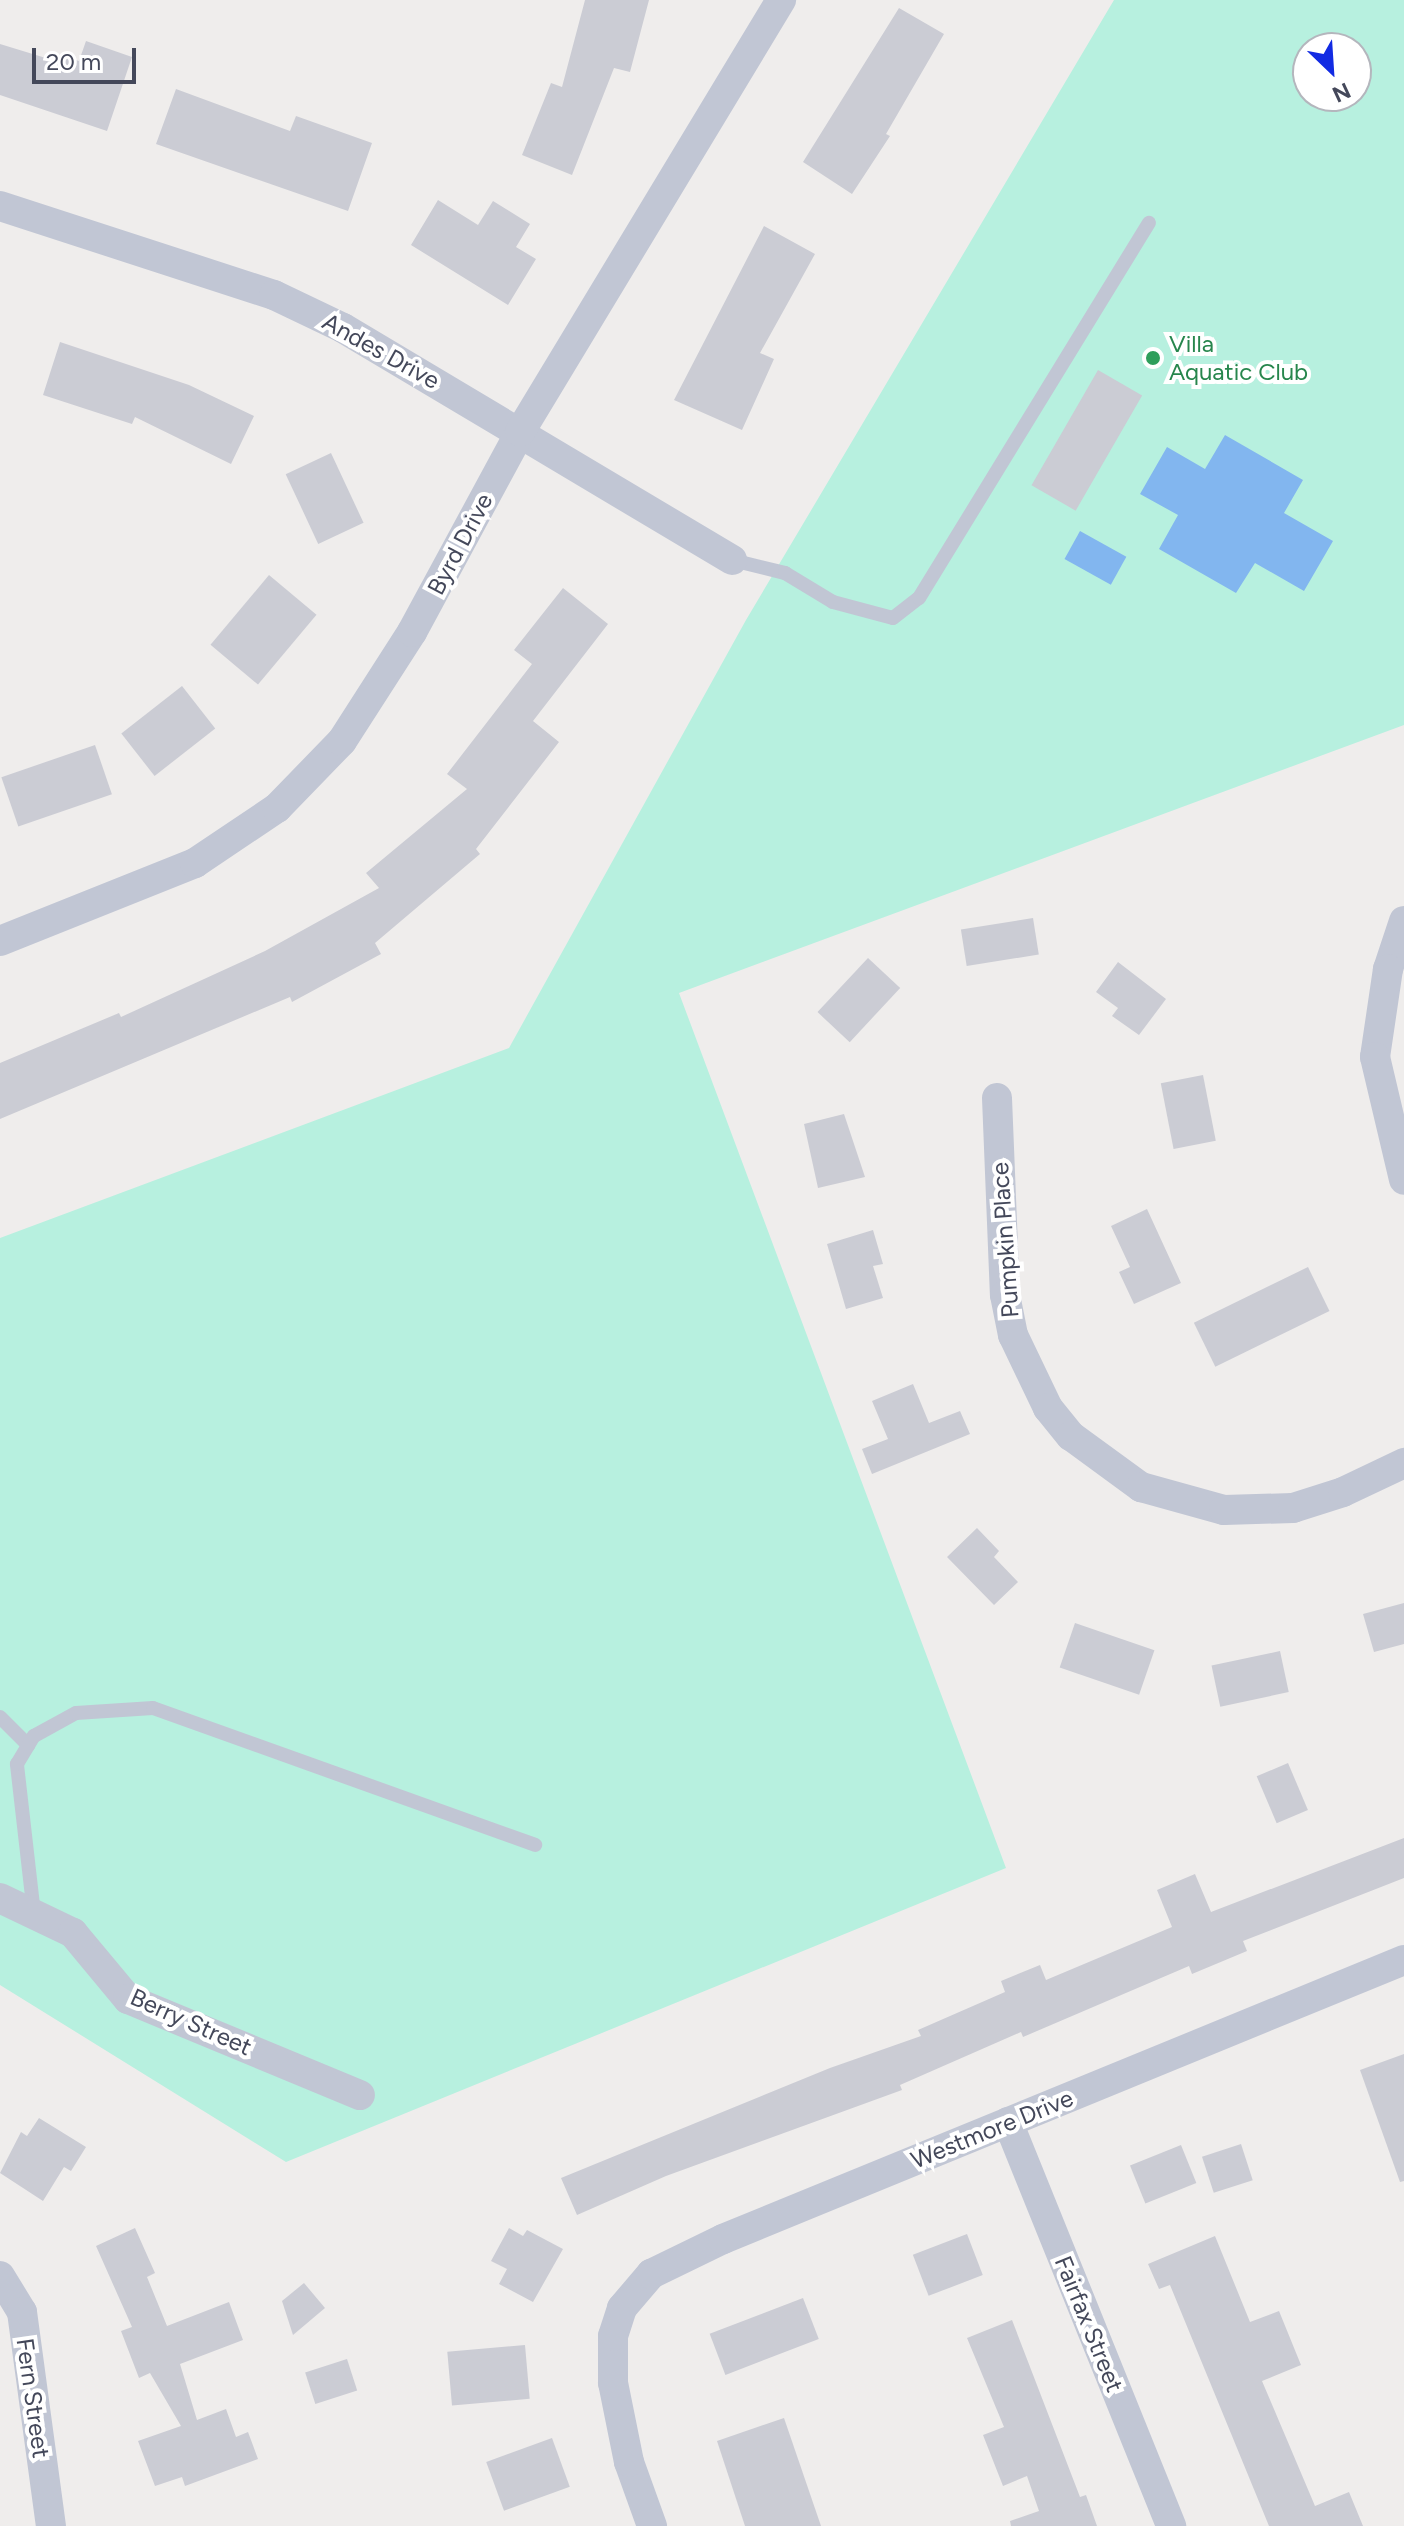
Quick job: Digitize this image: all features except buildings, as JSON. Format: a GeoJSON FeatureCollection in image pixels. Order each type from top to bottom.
{"type":"FeatureCollection","features":[{"type":"Feature","properties":{"kind":"street","name":"Byrd Drive"},"geometry":{"type":"LineString","coordinates":[[0,941],[195,863],[237,838],[309,779],[367,706],[412,632],[520,432],[781,0]]}},
{"type":"Feature","properties":{"kind":"street","name":"Andes Drive"},"geometry":{"type":"LineString","coordinates":[[0,206],[274,295],[343,328],[732,560]]}},
{"type":"Feature","properties":{"kind":"street"},"geometry":{"type":"LineString","coordinates":[[1404,921],[1388,969],[1375,1057],[1404,1180]]}},
{"type":"Feature","properties":{"kind":"street","name":"Pumpkin Place"},"geometry":{"type":"LineString","coordinates":[[997,1098],[1005,1295],[1013,1335],[1027,1370],[1071,1436],[1141,1487],[1224,1510],[1293,1508],[1343,1492],[1404,1463]]}},
{"type":"Feature","properties":{"kind":"street","name":"Berry Street"},"geometry":{"type":"LineString","coordinates":[[0,1898],[73,1933],[128,1999],[360,2095]]}},
{"type":"Feature","properties":{"kind":"street","name":"Westmore Drive"},"geometry":{"type":"LineString","coordinates":[[652,2526],[619,2426],[613,2336],[632,2292],[662,2266],[1404,1960]]}},
{"type":"Feature","properties":{"kind":"street","name":"Fairfax Street"},"geometry":{"type":"LineString","coordinates":[[1008,2122],[1171,2526]]}},
{"type":"Feature","properties":{"kind":"street","name":"Fern Street"},"geometry":{"type":"LineString","coordinates":[[0,2276],[22,2312],[51,2526]]}},
{"type":"Feature","properties":{"kind":"lane"},"geometry":{"type":"LineString","coordinates":[[732,560],[785,573],[833,602],[893,618],[919,598],[1149,223]]}},
{"type":"Feature","properties":{"kind":"lane"},"geometry":{"type":"LineString","coordinates":[[34,1915],[17,1764],[34,1736],[76,1713],[153,1708],[535,1845]]}},
{"type":"Feature","properties":{"kind":"lane"},"geometry":{"type":"LineString","coordinates":[[0,1717],[28,1745]]}},
{"type":"Feature","properties":{"kind":"green space"},"geometry":{"type":"Polygon","coordinates":[[[1114,0],[1404,0],[1404,725],[679,993],[1006,1868],[286,2162],[0,1985],[0,1238],[509,1048],[746,620],[1114,0]]]}},
{"type":"Feature","properties":{"kind":"water"},"geometry":{"type":"Polygon","coordinates":[[[1225,435],[1303,480],[1284,513],[1333,541],[1304,591],[1255,563],[1236,593],[1159,549],[1178,515],[1140,494],[1167,447],[1205,469],[1225,435]]]}},
{"type":"Feature","properties":{"kind":"water"},"geometry":{"type":"Polygon","coordinates":[[[1080,531],[1126,557],[1111,585],[1064,559],[1080,531]]]}},
{"type":"Feature","properties":{"kind":"place","name":"Villa Aquatic Club"},"geometry":{"type":"Point","coordinates":[1153,358]}}]}
